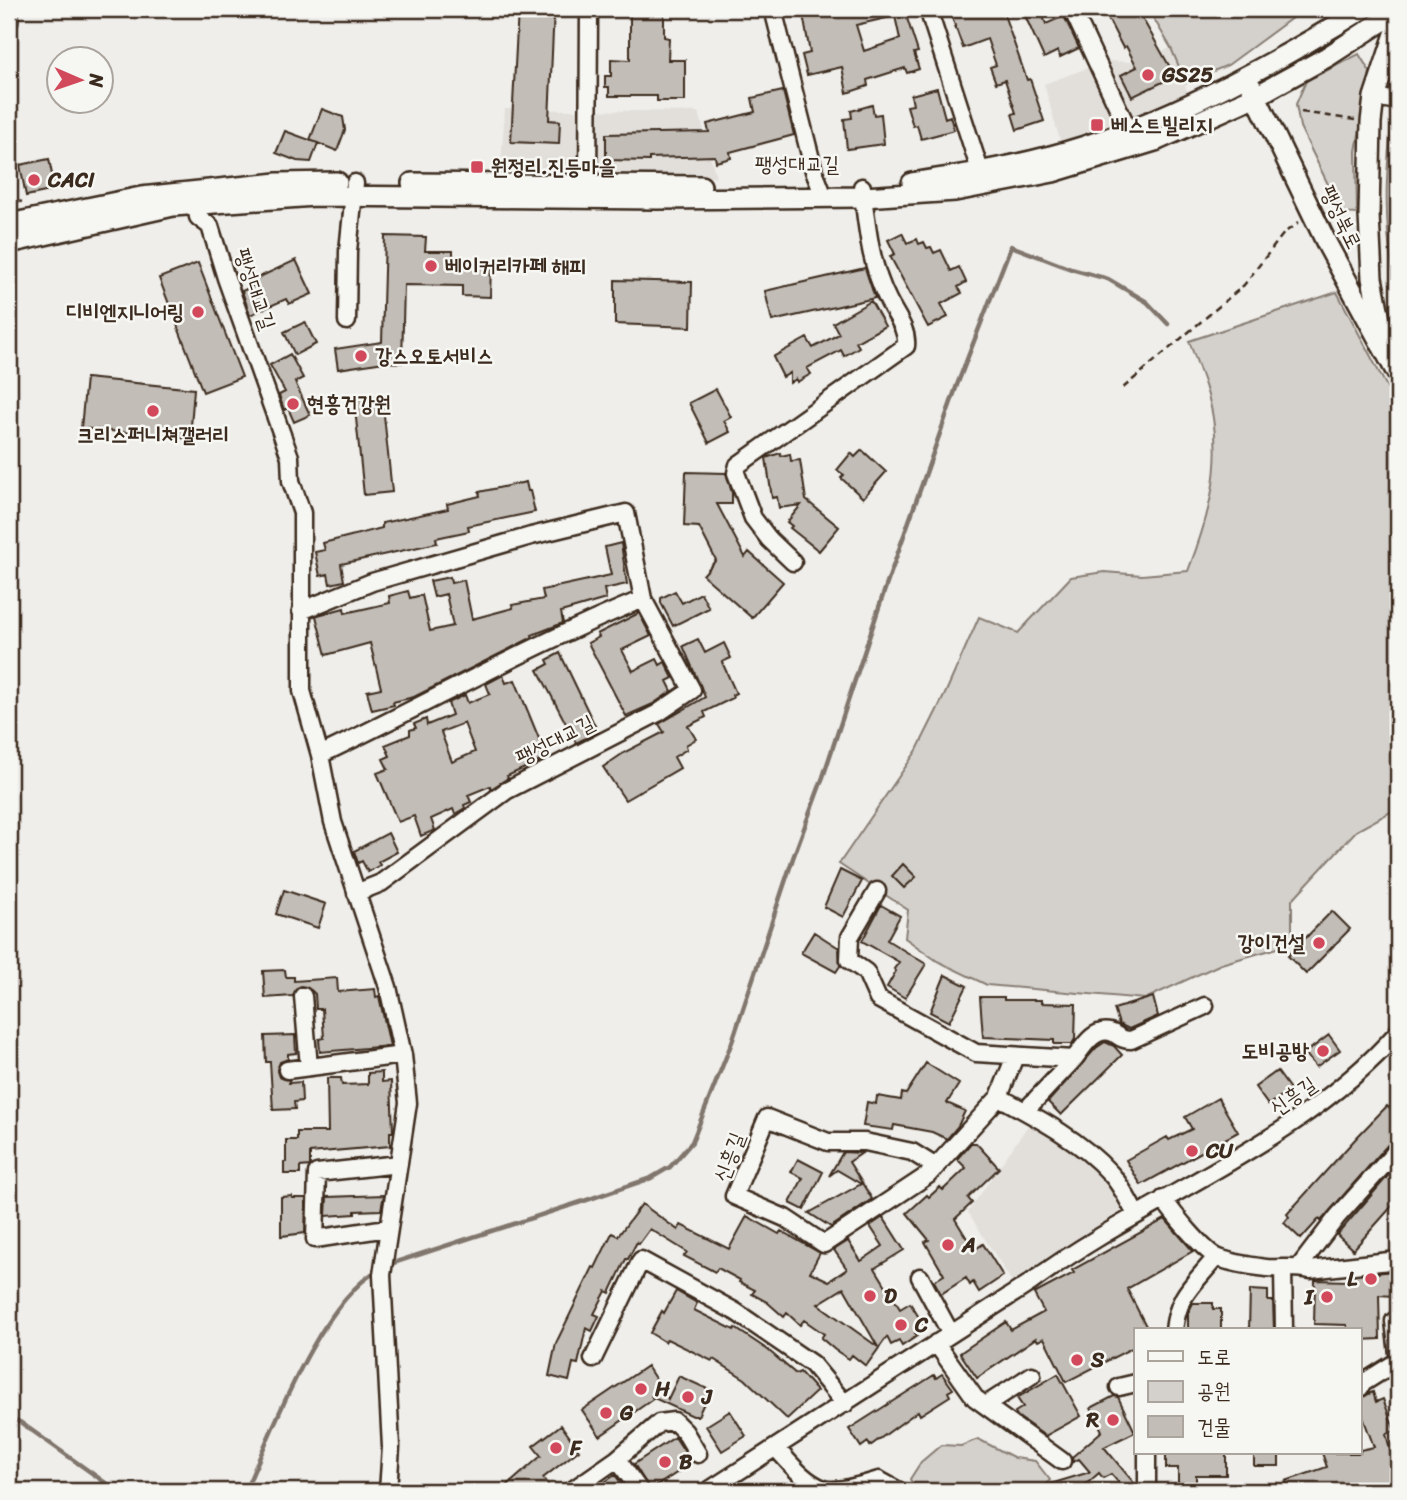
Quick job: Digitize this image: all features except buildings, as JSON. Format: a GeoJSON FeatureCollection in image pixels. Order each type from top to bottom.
{"type":"FeatureCollection","features":[{"type":"Feature","properties":{"kind":"main road","name":"팽성대교길"},"geometry":{"type":"LineString","coordinates":[[9,224],[141,197],[195,198],[277,183],[354,189],[863,192],[898,185],[983,179],[1082,147],[1133,139],[1247,77],[1363,9]]}},
{"type":"Feature","properties":{"kind":"main road"},"geometry":{"type":"LineString","coordinates":[[1133,139],[1155,141],[1256,96],[1327,57],[1398,11]]}},
{"type":"Feature","properties":{"kind":"main road"},"geometry":{"type":"LineString","coordinates":[[1387,353],[1372,278],[1368,215],[1371,122],[1374,97],[1398,25]]}},
{"type":"Feature","properties":{"kind":"main road","name":"팽성북로"},"geometry":{"type":"LineString","coordinates":[[1247,77],[1328,246],[1398,375]]}},
{"type":"Feature","properties":{"kind":"main road"},"geometry":{"type":"LineString","coordinates":[[9,243],[173,206],[195,198]]}},
{"type":"Feature","properties":{"kind":"street"},"geometry":{"type":"LineString","coordinates":[[9,22],[10,9]]}},
{"type":"Feature","properties":{"kind":"street"},"geometry":{"type":"LineString","coordinates":[[587,192],[589,9]]}},
{"type":"Feature","properties":{"kind":"street"},"geometry":{"type":"LineString","coordinates":[[773,9],[814,171],[822,192]]}},
{"type":"Feature","properties":{"kind":"street"},"geometry":{"type":"LineString","coordinates":[[928,9],[983,179]]}},
{"type":"Feature","properties":{"kind":"street"},"geometry":{"type":"LineString","coordinates":[[1072,9],[1133,139]]}},
{"type":"Feature","properties":{"kind":"street"},"geometry":{"type":"LineString","coordinates":[[1374,97],[1398,101]]}},
{"type":"Feature","properties":{"kind":"street"},"geometry":{"type":"LineString","coordinates":[[347,321],[348,251],[354,189]]}},
{"type":"Feature","properties":{"kind":"street"},"geometry":{"type":"LineString","coordinates":[[793,562],[769,539],[753,518],[736,473],[738,465],[906,346],[905,332],[877,279],[867,232],[863,192]]}},
{"type":"Feature","properties":{"kind":"street","name":"팽성대교길"},"geometry":{"type":"LineString","coordinates":[[195,198],[198,217],[210,226],[290,457],[291,481],[302,513],[302,691],[320,755],[333,822],[388,987],[403,1055]]}},
{"type":"Feature","properties":{"kind":"street","name":"팽성대교길"},"geometry":{"type":"LineString","coordinates":[[301,611],[372,582],[531,536],[626,513],[643,599],[692,690],[658,713],[506,791],[381,883],[355,893]]}},
{"type":"Feature","properties":{"kind":"street"},"geometry":{"type":"LineString","coordinates":[[320,755],[583,623],[643,599]]}},
{"type":"Feature","properties":{"kind":"street"},"geometry":{"type":"LineString","coordinates":[[877,891],[850,937],[849,960],[866,972],[878,999],[976,1053],[1074,1059]]}},
{"type":"Feature","properties":{"kind":"street"},"geometry":{"type":"LineString","coordinates":[[303,996],[309,1067]]}},
{"type":"Feature","properties":{"kind":"street"},"geometry":{"type":"LineString","coordinates":[[1025,1111],[1090,1039],[1100,1033],[1110,1032],[1122,1040],[1131,1040],[1205,1006]]}},
{"type":"Feature","properties":{"kind":"street","name":"신흥길"},"geometry":{"type":"LineString","coordinates":[[708,1491],[1030,1283],[1068,1255],[1307,1114],[1374,1060],[1398,1031]]}},
{"type":"Feature","properties":{"kind":"street"},"geometry":{"type":"LineString","coordinates":[[287,1070],[403,1055],[408,1103],[382,1269],[391,1447],[388,1491]]}},
{"type":"Feature","properties":{"kind":"street"},"geometry":{"type":"LineString","coordinates":[[1015,1056],[999,1097],[1049,1124],[1112,1174],[1136,1214]]}},
{"type":"Feature","properties":{"kind":"street","name":"신흥길"},"geometry":{"type":"LineString","coordinates":[[936,1167],[912,1152],[865,1142],[828,1142],[767,1118],[734,1196],[785,1218],[824,1244],[928,1175],[936,1167],[999,1097]]}},
{"type":"Feature","properties":{"kind":"street"},"geometry":{"type":"LineString","coordinates":[[1284,1328],[1291,1268],[1398,1149]]}},
{"type":"Feature","properties":{"kind":"street"},"geometry":{"type":"LineString","coordinates":[[387,1228],[315,1239],[317,1173],[399,1164]]}},
{"type":"Feature","properties":{"kind":"street"},"geometry":{"type":"LineString","coordinates":[[1163,1199],[1175,1217],[1216,1257],[1247,1266],[1310,1270],[1398,1260]]}},
{"type":"Feature","properties":{"kind":"street"},"geometry":{"type":"LineString","coordinates":[[1174,1328],[1175,1312],[1186,1292],[1216,1257]]}},
{"type":"Feature","properties":{"kind":"street"},"geometry":{"type":"LineString","coordinates":[[593,1359],[641,1260],[736,1312],[812,1364],[845,1404]]}},
{"type":"Feature","properties":{"kind":"street"},"geometry":{"type":"LineString","coordinates":[[920,1277],[951,1334]]}},
{"type":"Feature","properties":{"kind":"street"},"geometry":{"type":"LineString","coordinates":[[1395,1321],[1398,1354]]}},
{"type":"Feature","properties":{"kind":"street"},"geometry":{"type":"LineString","coordinates":[[936,1343],[971,1393],[1062,1461]]}},
{"type":"Feature","properties":{"kind":"street"},"geometry":{"type":"LineString","coordinates":[[1362,1385],[1398,1362]]}},
{"type":"Feature","properties":{"kind":"street"},"geometry":{"type":"LineString","coordinates":[[987,1406],[1032,1375]]}},
{"type":"Feature","properties":{"kind":"street"},"geometry":{"type":"LineString","coordinates":[[1119,1387],[1134,1383]]}},
{"type":"Feature","properties":{"kind":"street"},"geometry":{"type":"LineString","coordinates":[[571,1491],[617,1460],[659,1423],[674,1421],[685,1432],[698,1454]]}},
{"type":"Feature","properties":{"kind":"street"},"geometry":{"type":"LineString","coordinates":[[776,1448],[799,1473],[825,1489],[856,1487],[879,1480],[899,1491]]}},
{"type":"Feature","properties":{"kind":"street"},"geometry":{"type":"LineString","coordinates":[[1147,1454],[1147,1491]]}},
{"type":"Feature","properties":{"kind":"street"},"geometry":{"type":"LineString","coordinates":[[617,1460],[640,1491]]}},
{"type":"Feature","properties":{"kind":"path"},"geometry":{"type":"LineString","coordinates":[[1301,112],[1358,120]]}},
{"type":"Feature","properties":{"kind":"path"},"geometry":{"type":"LineString","coordinates":[[9,182],[9,191],[15,200],[22,202]]}},
{"type":"Feature","properties":{"kind":"path"},"geometry":{"type":"LineString","coordinates":[[1123,388],[1244,285],[1284,233],[1313,211]]}},
{"type":"Feature","properties":{"kind":"shaded area"},"geometry":{"type":"Polygon","coordinates":[[[1171,48],[1188,93],[1107,128],[1060,141],[1044,84],[1107,61],[1132,62],[1171,48]]]}},
{"type":"Feature","properties":{"kind":"shaded area"},"geometry":{"type":"Polygon","coordinates":[[[505,109],[699,112],[716,177],[500,176],[505,109]]]}},
{"type":"Feature","properties":{"kind":"shaded area"},"geometry":{"type":"Polygon","coordinates":[[[1040,1108],[1092,1144],[1103,1155],[1134,1202],[1012,1282],[968,1212],[1040,1108]]]}},
{"type":"Feature","properties":{"kind":"green space"},"geometry":{"type":"Polygon","coordinates":[[[1157,9],[1304,9],[1228,65],[1186,83],[1171,48],[1150,12],[1157,9]]]}},
{"type":"Feature","properties":{"kind":"green space"},"geometry":{"type":"Polygon","coordinates":[[[1359,54],[1370,72],[1356,151],[1357,214],[1342,213],[1300,127],[1296,104],[1306,81],[1359,54]]]}},
{"type":"Feature","properties":{"kind":"green space"},"geometry":{"type":"Polygon","coordinates":[[[1398,78],[1398,297],[1389,241],[1387,188],[1390,134],[1398,78]]]}},
{"type":"Feature","properties":{"kind":"green space"},"geometry":{"type":"Polygon","coordinates":[[[1337,292],[1398,408],[1398,808],[1356,831],[1292,900],[1292,944],[1221,964],[1145,999],[987,985],[937,961],[905,938],[908,910],[839,864],[917,750],[979,617],[1018,633],[1071,577],[1104,572],[1142,575],[1188,571],[1207,515],[1216,457],[1211,408],[1189,341],[1337,292]]]}},
{"type":"Feature","properties":{"kind":"green space"},"geometry":{"type":"Polygon","coordinates":[[[978,1439],[1015,1458],[1035,1461],[1050,1480],[1041,1491],[916,1491],[910,1479],[921,1462],[941,1445],[961,1446],[978,1439]]]}},
{"type":"Feature","properties":{"kind":"waterway"},"geometry":{"type":"LineString","coordinates":[[387,1265],[651,1178],[670,1167],[692,1142],[732,1042],[957,385],[1011,246],[1071,269],[1108,279],[1147,302],[1168,324]]}},
{"type":"Feature","properties":{"kind":"waterway"},"geometry":{"type":"LineString","coordinates":[[245,1491],[284,1402],[318,1337],[358,1285],[380,1269]]}},
{"type":"Feature","properties":{"kind":"waterway"},"geometry":{"type":"LineString","coordinates":[[9,1418],[20,1422],[117,1491]]}},
{"type":"Feature","properties":{"kind":"place","name":"GS25"},"geometry":{"type":"Point","coordinates":[1148,75]}},
{"type":"Feature","properties":{"kind":"place","name":"베스트빌리지"},"geometry":{"type":"Point","coordinates":[1097,125]}},
{"type":"Feature","properties":{"kind":"place","name":"원정리.진등마을"},"geometry":{"type":"Point","coordinates":[477,167]}},
{"type":"Feature","properties":{"kind":"place","name":"CACI"},"geometry":{"type":"Point","coordinates":[34,180]}},
{"type":"Feature","properties":{"kind":"place","name":"베이커리카페 해피"},"geometry":{"type":"Point","coordinates":[431,266]}},
{"type":"Feature","properties":{"kind":"place","name":"디비엔지니어링"},"geometry":{"type":"Point","coordinates":[198,312]}},
{"type":"Feature","properties":{"kind":"place","name":"강스오토서비스"},"geometry":{"type":"Point","coordinates":[361,356]}},
{"type":"Feature","properties":{"kind":"place","name":"현흥건강원"},"geometry":{"type":"Point","coordinates":[293,404]}},
{"type":"Feature","properties":{"kind":"place","name":"크리스퍼니쳐갤러리"},"geometry":{"type":"Point","coordinates":[153,411]}},
{"type":"Feature","properties":{"kind":"place","name":"강이건설"},"geometry":{"type":"Point","coordinates":[1319,943]}},
{"type":"Feature","properties":{"kind":"place","name":"도비공방"},"geometry":{"type":"Point","coordinates":[1323,1051]}},
{"type":"Feature","properties":{"kind":"place","name":"CU"},"geometry":{"type":"Point","coordinates":[1192,1151]}},
{"type":"Feature","properties":{"kind":"place","name":"A"},"geometry":{"type":"Point","coordinates":[948,1245]}},
{"type":"Feature","properties":{"kind":"place","name":"L"},"geometry":{"type":"Point","coordinates":[1371,1279]}},
{"type":"Feature","properties":{"kind":"place","name":"D"},"geometry":{"type":"Point","coordinates":[870,1296]}},
{"type":"Feature","properties":{"kind":"place","name":"I"},"geometry":{"type":"Point","coordinates":[1327,1297]}},
{"type":"Feature","properties":{"kind":"place","name":"C"},"geometry":{"type":"Point","coordinates":[901,1325]}},
{"type":"Feature","properties":{"kind":"place","name":"S"},"geometry":{"type":"Point","coordinates":[1077,1360]}},
{"type":"Feature","properties":{"kind":"place","name":"H"},"geometry":{"type":"Point","coordinates":[641,1389]}},
{"type":"Feature","properties":{"kind":"place","name":"J"},"geometry":{"type":"Point","coordinates":[688,1397]}},
{"type":"Feature","properties":{"kind":"place","name":"G"},"geometry":{"type":"Point","coordinates":[606,1413]}},
{"type":"Feature","properties":{"kind":"place","name":"R"},"geometry":{"type":"Point","coordinates":[1113,1420]}},
{"type":"Feature","properties":{"kind":"place","name":"F"},"geometry":{"type":"Point","coordinates":[556,1448]}},
{"type":"Feature","properties":{"kind":"place","name":"B"},"geometry":{"type":"Point","coordinates":[665,1462]}}]}
